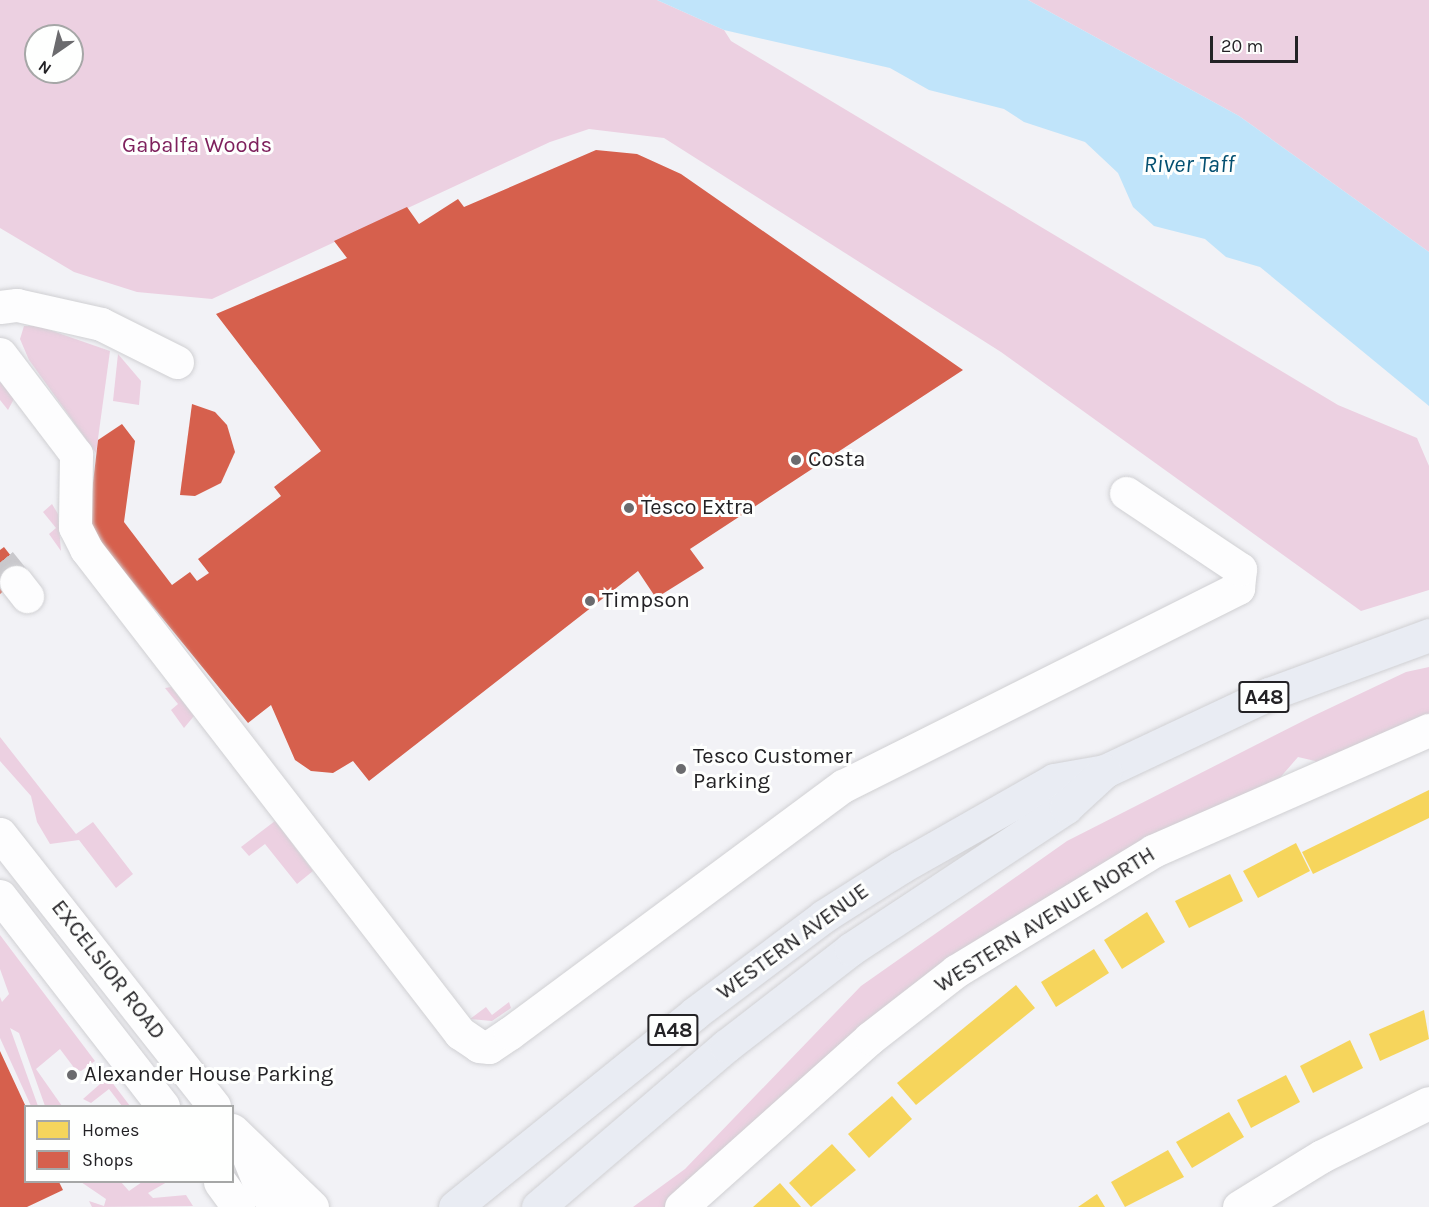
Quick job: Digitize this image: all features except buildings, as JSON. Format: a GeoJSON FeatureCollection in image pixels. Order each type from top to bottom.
{"type":"FeatureCollection","features":[{"type":"Feature","properties":{"kind":"highway","name":"WESTERN AVENUE"},"geometry":{"type":"LineString","coordinates":[[455,1207],[824,916],[1054,780],[1104,771],[1269,694],[1429,635]]}},
{"type":"Feature","properties":{"kind":"highway","name":"WESTERN AVENUE"},"geometry":{"type":"LineString","coordinates":[[538,1207],[726,1046],[851,949],[1066,807],[1104,771]]}},
{"type":"Feature","properties":{"kind":"street"},"geometry":{"type":"LineString","coordinates":[[0,307],[17,305],[101,324],[177,362]]}},
{"type":"Feature","properties":{"kind":"street"},"geometry":{"type":"LineString","coordinates":[[0,354],[76,454],[75,520],[86,549],[460,1034],[479,1046],[504,1038],[854,780],[1238,588],[1240,569],[1126,492]]}},
{"type":"Feature","properties":{"kind":"street","name":"WESTERN AVENUE NORTH"},"geometry":{"type":"LineString","coordinates":[[681,1207],[870,1038],[956,971],[1153,851],[1429,730]]}},
{"type":"Feature","properties":{"kind":"street","name":"EXCELSIOR ROAD"},"geometry":{"type":"LineString","coordinates":[[0,834],[212,1105]]}},
{"type":"Feature","properties":{"kind":"street","name":"EXCELSIOR ROAD"},"geometry":{"type":"LineString","coordinates":[[0,896],[161,1105]]}},
{"type":"Feature","properties":{"kind":"street"},"geometry":{"type":"LineString","coordinates":[[1239,1207],[1322,1156],[1429,1103]]}},
{"type":"Feature","properties":{"kind":"street"},"geometry":{"type":"LineString","coordinates":[[238,1136],[259,1184],[276,1207]]}},
{"type":"Feature","properties":{"kind":"street"},"geometry":{"type":"LineString","coordinates":[[238,1136],[278,1168],[312,1207]]}},
{"type":"Feature","properties":{"kind":"street"},"geometry":{"type":"LineString","coordinates":[[221,1183],[238,1207]]}},
{"type":"Feature","properties":{"kind":"green space","name":"Gabalfa Woods"},"geometry":{"type":"Polygon","coordinates":[[[0,0],[657,0],[724,30],[731,41],[1338,405],[1417,438],[1429,466],[1429,590],[1361,611],[1001,352],[664,138],[589,129],[550,142],[212,299],[137,292],[74,272],[0,228],[0,0]]]}},
{"type":"Feature","properties":{"kind":"green space"},"geometry":{"type":"Polygon","coordinates":[[[1028,0],[1429,0],[1429,252],[1239,116],[1028,0]]]}},
{"type":"Feature","properties":{"kind":"green space"},"geometry":{"type":"Polygon","coordinates":[[[24,326],[38,326],[110,351],[96,453],[29,360],[20,339],[24,326]]]}},
{"type":"Feature","properties":{"kind":"green space"},"geometry":{"type":"Polygon","coordinates":[[[118,354],[141,381],[139,405],[113,401],[118,354]]]}},
{"type":"Feature","properties":{"kind":"green space"},"geometry":{"type":"Polygon","coordinates":[[[0,382],[15,397],[8,410],[0,400],[0,382]]]}},
{"type":"Feature","properties":{"kind":"green space"},"geometry":{"type":"Polygon","coordinates":[[[52,504],[58,514],[61,551],[49,534],[56,528],[43,512],[52,504]]]}},
{"type":"Feature","properties":{"kind":"green space"},"geometry":{"type":"Polygon","coordinates":[[[1429,667],[1429,745],[1328,777],[1315,761],[1298,757],[1265,795],[1122,860],[676,1207],[633,1207],[685,1169],[861,986],[1067,841],[1311,717],[1406,672],[1429,667]]]}},
{"type":"Feature","properties":{"kind":"green space"},"geometry":{"type":"Polygon","coordinates":[[[171,687],[194,716],[184,728],[171,710],[178,704],[165,688],[171,687]]]}},
{"type":"Feature","properties":{"kind":"green space"},"geometry":{"type":"Polygon","coordinates":[[[0,737],[76,834],[93,822],[133,874],[116,888],[79,840],[50,844],[37,822],[31,796],[0,761],[0,737]]]}},
{"type":"Feature","properties":{"kind":"green space"},"geometry":{"type":"Polygon","coordinates":[[[275,821],[313,871],[297,884],[265,844],[249,856],[241,847],[275,821]]]}},
{"type":"Feature","properties":{"kind":"green space"},"geometry":{"type":"Polygon","coordinates":[[[0,935],[95,1061],[81,1071],[75,1069],[60,1049],[36,1069],[61,1105],[45,1105],[19,1033],[10,1028],[38,1105],[31,1105],[0,1038],[0,997],[2,1002],[9,994],[0,969],[0,935]]]}},
{"type":"Feature","properties":{"kind":"green space"},"geometry":{"type":"Polygon","coordinates":[[[509,1002],[511,1008],[492,1021],[470,1019],[486,1007],[492,1015],[509,1002]]]}},
{"type":"Feature","properties":{"kind":"green space"},"geometry":{"type":"Polygon","coordinates":[[[108,1077],[129,1105],[121,1105],[109,1089],[91,1103],[83,1099],[108,1077]]]}},
{"type":"Feature","properties":{"kind":"green space"},"geometry":{"type":"Polygon","coordinates":[[[82,1183],[122,1183],[129,1191],[141,1183],[165,1183],[148,1193],[153,1198],[186,1195],[193,1206],[92,1207],[89,1201],[104,1206],[106,1199],[82,1183]]]}},
{"type":"Feature","properties":{"kind":"water","name":"River Taff"},"geometry":{"type":"Polygon","coordinates":[[[657,0],[1028,0],[1239,116],[1429,252],[1429,406],[1260,267],[1226,257],[1205,239],[1154,226],[1133,207],[1118,173],[1085,142],[1024,122],[1004,109],[929,90],[890,68],[724,30],[657,0]]]}},
{"type":"Feature","properties":{"kind":"tunnel"},"geometry":{"type":"LineString","coordinates":[[0,562],[16,582]]}},
{"type":"Feature","properties":{"kind":"place","name":"Costa"},"geometry":{"type":"Point","coordinates":[796,460]}},
{"type":"Feature","properties":{"kind":"place","name":"Tesco Extra"},"geometry":{"type":"Point","coordinates":[629,508]}},
{"type":"Feature","properties":{"kind":"place","name":"Timpson"},"geometry":{"type":"Point","coordinates":[590,601]}},
{"type":"Feature","properties":{"kind":"place","name":"Tesco Customer Parking"},"geometry":{"type":"Point","coordinates":[681,769]}},
{"type":"Feature","properties":{"kind":"place","name":"Alexander House Parking"},"geometry":{"type":"Point","coordinates":[72,1075]}}]}
